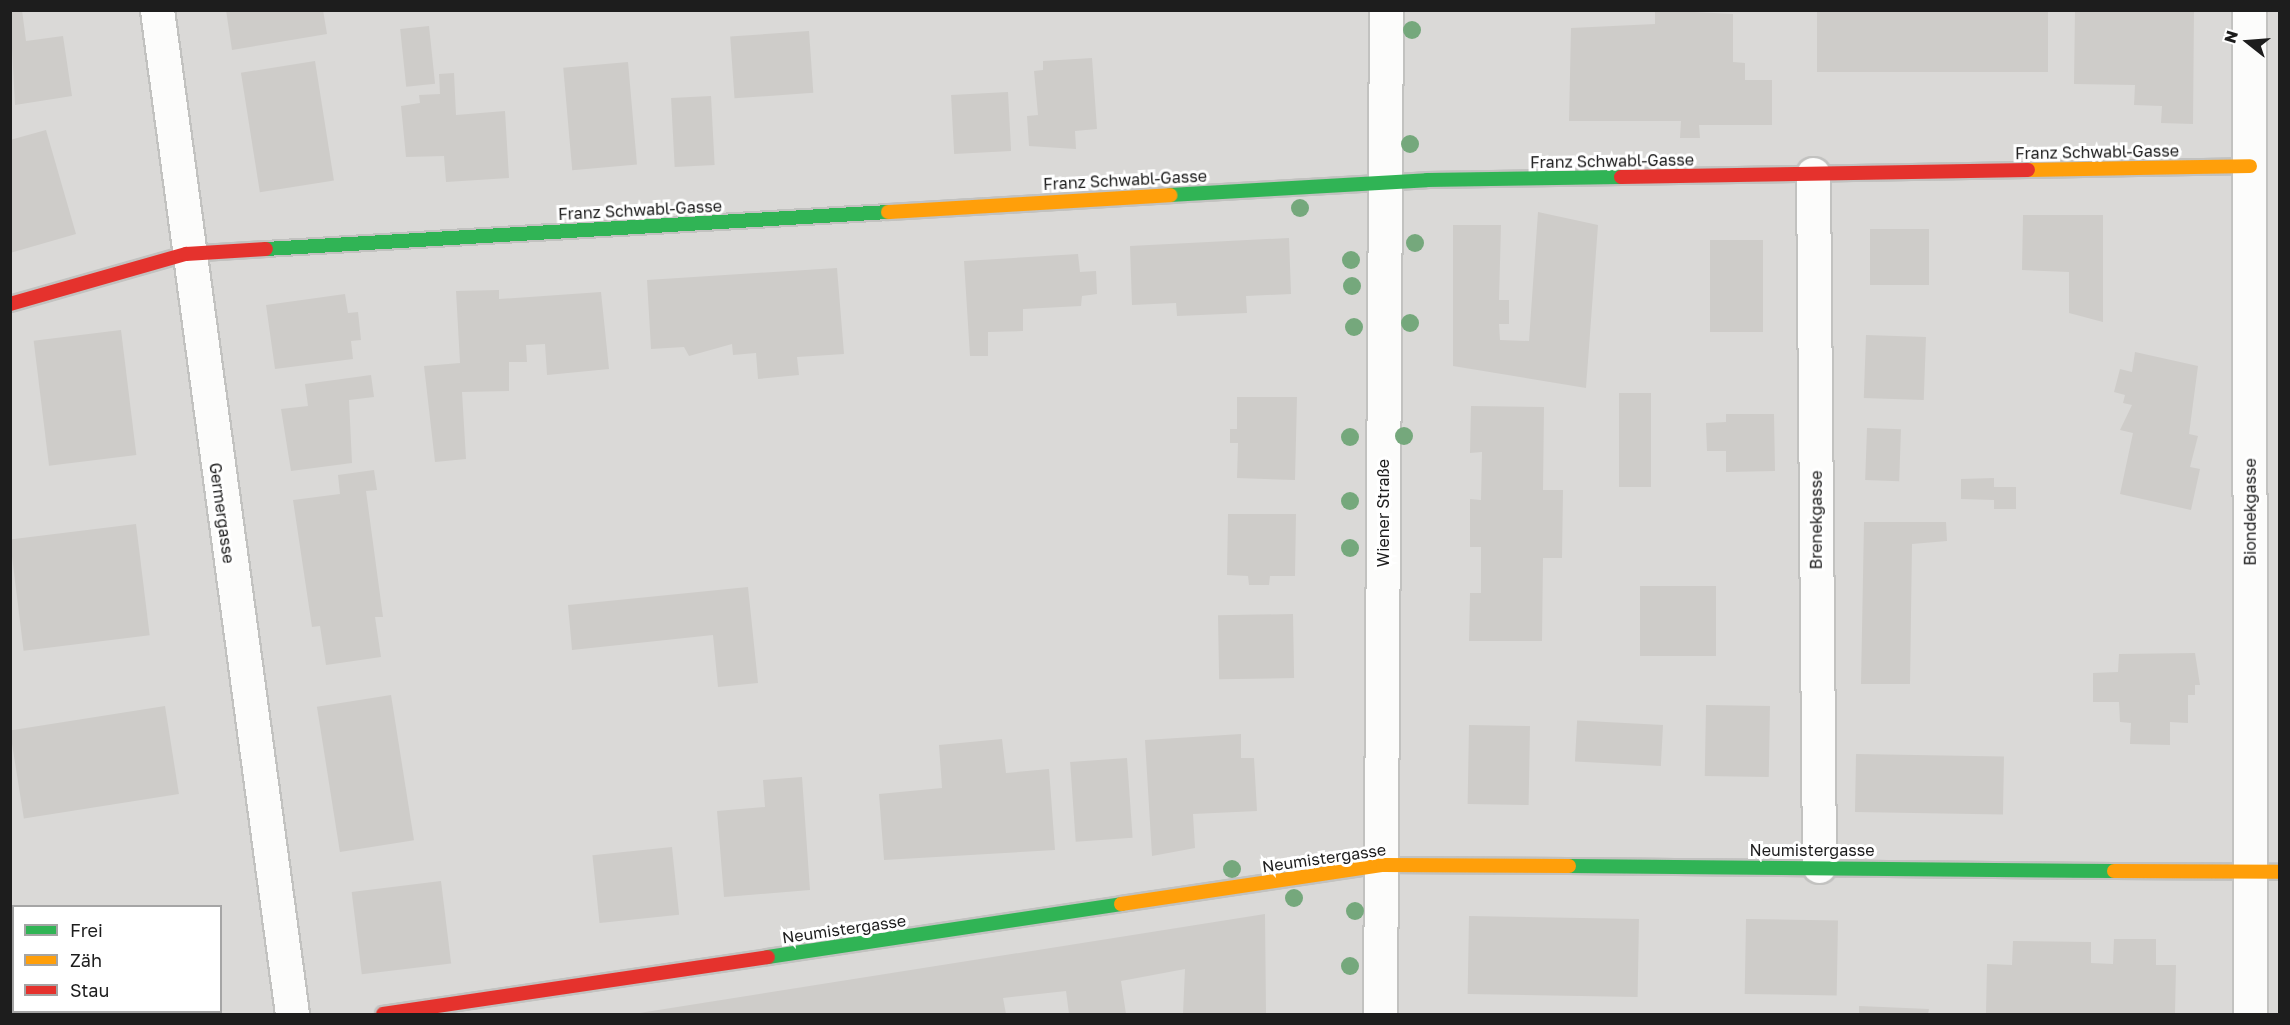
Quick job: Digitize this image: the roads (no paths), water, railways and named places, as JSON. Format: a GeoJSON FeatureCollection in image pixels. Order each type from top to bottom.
{"type":"FeatureCollection","features":[{"type":"Feature","properties":{"kind":"street","name":"Germergasse"},"geometry":{"type":"LineString","coordinates":[[157,10],[186,254],[291,1014]]}},
{"type":"Feature","properties":{"kind":"street","name":"Wiener Straße"},"geometry":{"type":"LineString","coordinates":[[1380,1014],[1383,865],[1386,10]]}},
{"type":"Feature","properties":{"kind":"street","name":"Biondekgasse"},"geometry":{"type":"LineString","coordinates":[[2249,10],[2250,166],[2265,872],[2250,1014]]}},
{"type":"Feature","properties":{"kind":"street","name":"Franz Schwabl-Gasse"},"geometry":{"type":"LineString","coordinates":[[10,304],[186,254],[1384,182],[2250,166]]}},
{"type":"Feature","properties":{"kind":"street","name":"Brenekgasse"},"geometry":{"type":"LineString","coordinates":[[1813,174],[1819,866]]}},
{"type":"Feature","properties":{"kind":"street","name":"Neumistergasse"},"geometry":{"type":"LineString","coordinates":[[384,1014],[1383,865],[1819,866],[2265,872]]}}]}
